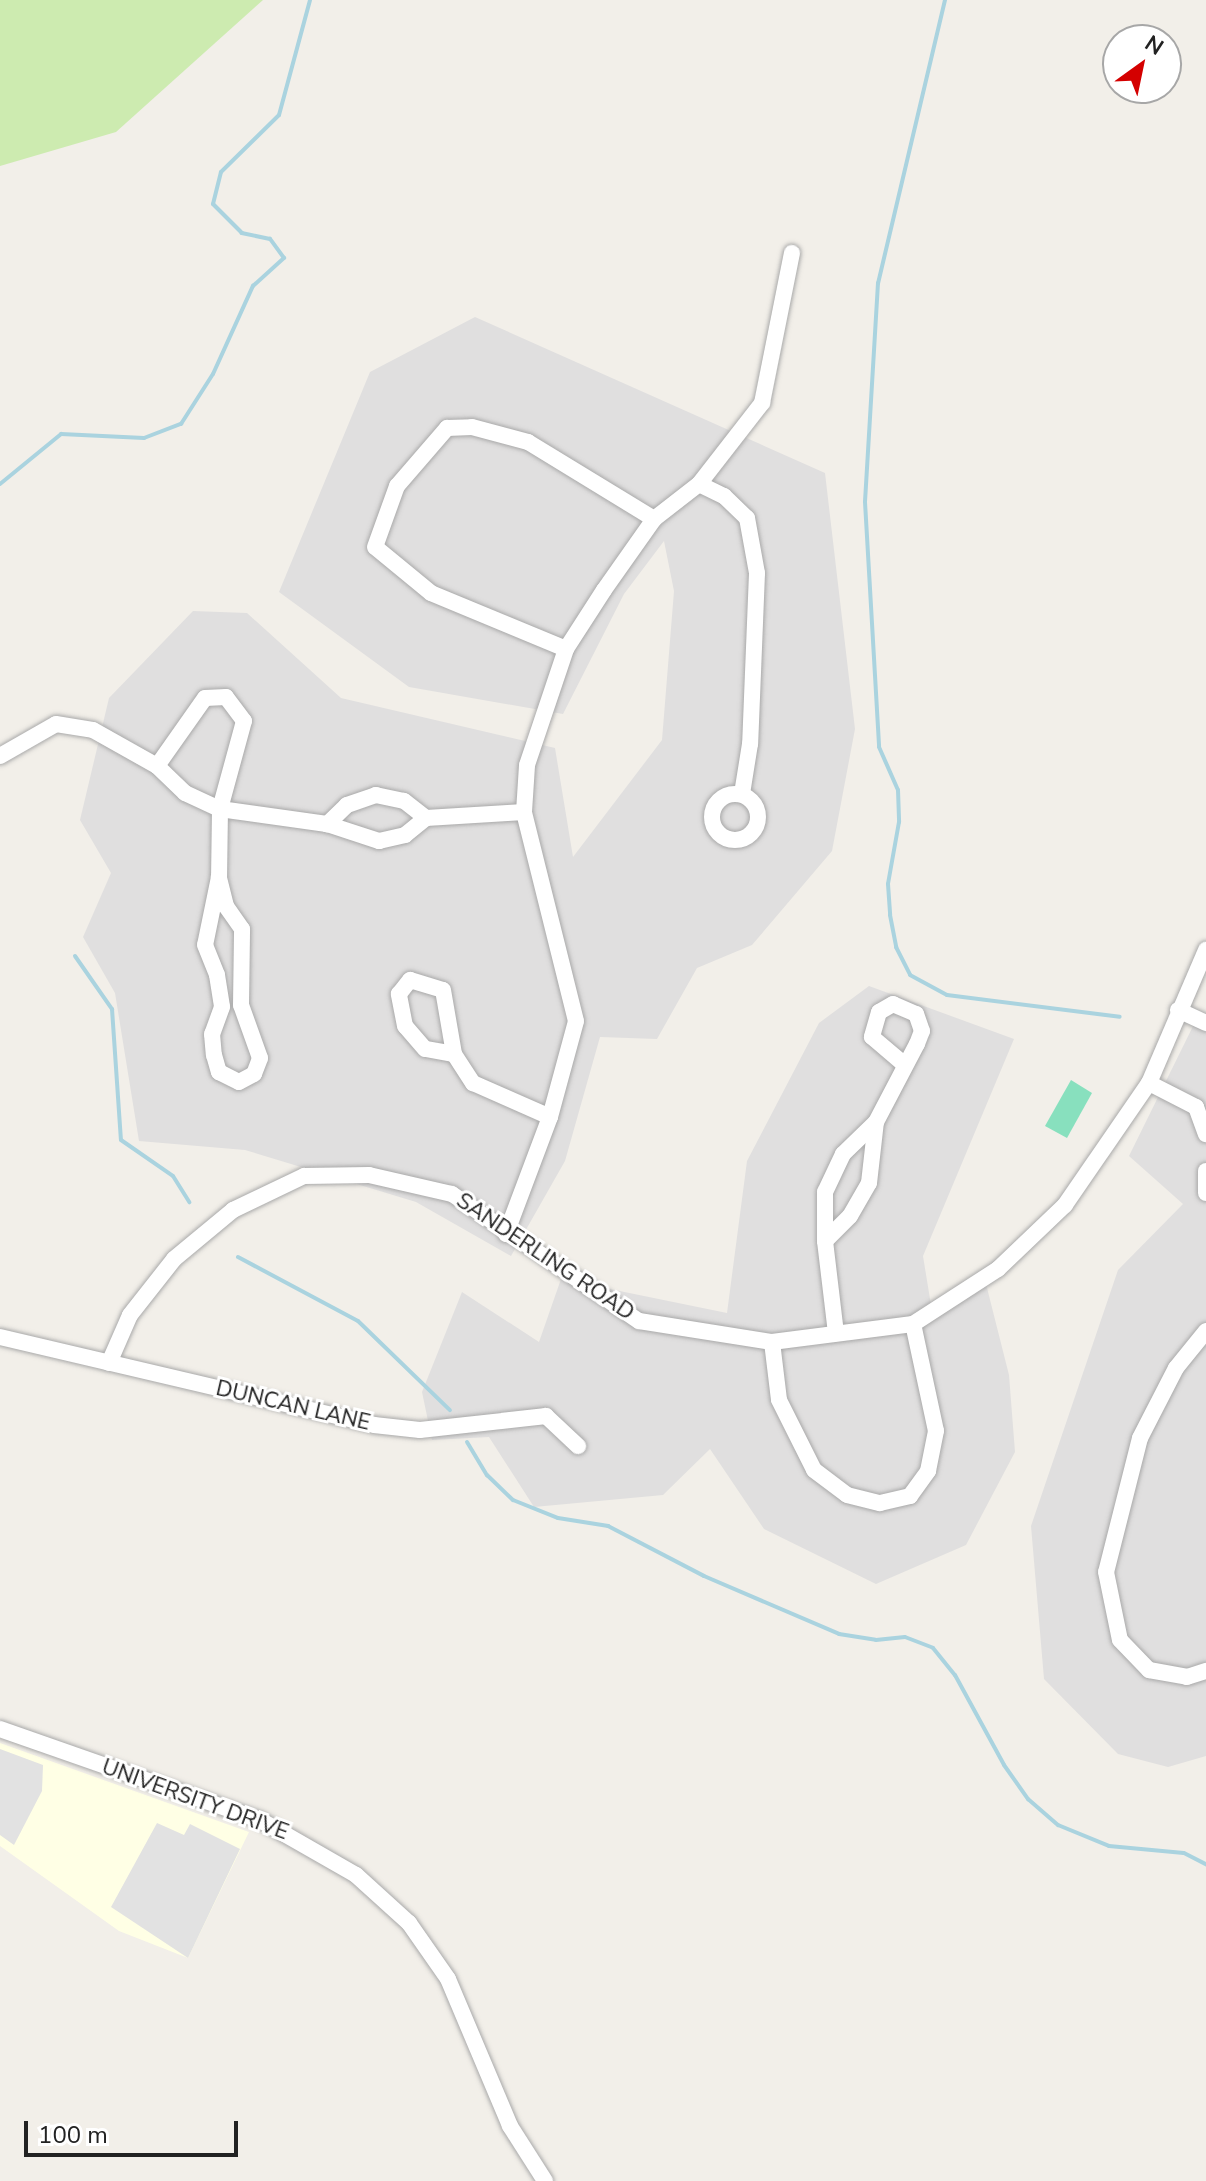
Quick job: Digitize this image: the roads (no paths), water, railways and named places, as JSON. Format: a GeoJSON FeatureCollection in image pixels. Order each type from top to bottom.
{"type":"FeatureCollection","features":[{"type":"Feature","properties":{"kind":"street"},"geometry":{"type":"LineString","coordinates":[[506,1234],[550,1117],[576,1021],[524,812],[527,765],[566,649],[654,519],[699,484],[762,403],[792,253]]}},
{"type":"Feature","properties":{"kind":"street"},"geometry":{"type":"LineString","coordinates":[[566,649],[431,593],[375,547],[397,486],[447,428],[472,427],[528,442],[654,519]]}},
{"type":"Feature","properties":{"kind":"street"},"geometry":{"type":"LineString","coordinates":[[699,484],[724,496],[747,518],[757,573],[751,730],[742,794]]}},
{"type":"Feature","properties":{"kind":"street"},"geometry":{"type":"LineString","coordinates":[[157,766],[205,698],[226,697],[244,721],[220,809],[219,877],[205,945],[220,992],[214,1055],[219,1072],[239,1082],[254,1074],[260,1058],[240,989],[242,929],[226,906],[219,877]]}},
{"type":"Feature","properties":{"kind":"street"},"geometry":{"type":"LineString","coordinates":[[0,756],[56,724],[93,730],[157,766],[185,793],[220,809],[327,824],[379,841],[405,835],[426,818],[524,812]]}},
{"type":"Feature","properties":{"kind":"street"},"geometry":{"type":"LineString","coordinates":[[327,824],[347,805],[376,795],[404,801],[426,818]]}},
{"type":"Feature","properties":{"kind":"street","name":"SANDERLING ROAD"},"geometry":{"type":"LineString","coordinates":[[109,1363],[130,1315],[174,1259],[233,1210],[304,1176],[369,1175],[423,1184],[452,1194],[506,1234],[639,1321],[772,1342],[913,1324],[998,1269],[1065,1205],[1149,1083],[1206,950]]}},
{"type":"Feature","properties":{"kind":"street"},"geometry":{"type":"LineString","coordinates":[[454,1054],[425,1049],[405,1026],[399,994],[410,980],[443,990],[454,1054],[473,1083],[550,1117]]}},
{"type":"Feature","properties":{"kind":"street"},"geometry":{"type":"LineString","coordinates":[[220,992],[240,989]]}},
{"type":"Feature","properties":{"kind":"street"},"geometry":{"type":"LineString","coordinates":[[1178,1010],[1206,1023]]}},
{"type":"Feature","properties":{"kind":"street"},"geometry":{"type":"LineString","coordinates":[[825,1241],[850,1216],[869,1183],[876,1122],[905,1065]]}},
{"type":"Feature","properties":{"kind":"street"},"geometry":{"type":"LineString","coordinates":[[1149,1083],[1196,1107],[1206,1134]]}},
{"type":"Feature","properties":{"kind":"street"},"geometry":{"type":"LineString","coordinates":[[836,1333],[825,1241],[825,1192],[834,1170],[856,1139],[876,1122]]}},
{"type":"Feature","properties":{"kind":"street"},"geometry":{"type":"LineString","coordinates":[[1206,1171],[1206,1193]]}},
{"type":"Feature","properties":{"kind":"street"},"geometry":{"type":"LineString","coordinates":[[772,1342],[779,1400],[814,1470],[847,1495],[880,1503],[910,1496],[928,1471],[936,1431],[913,1324]]}},
{"type":"Feature","properties":{"kind":"street"},"geometry":{"type":"LineString","coordinates":[[1206,1331],[1176,1368],[1140,1438],[1106,1572],[1120,1640],[1149,1670],[1187,1677],[1206,1671]]}},
{"type":"Feature","properties":{"kind":"street","name":"DUNCAN LANE"},"geometry":{"type":"LineString","coordinates":[[0,1337],[374,1425],[420,1430],[546,1416],[578,1446]]}},
{"type":"Feature","properties":{"kind":"street","name":"UNIVERSITY DRIVE"},"geometry":{"type":"LineString","coordinates":[[0,1729],[260,1820],[356,1875],[409,1923],[436,1960],[459,2000],[510,2126],[545,2181]]}},
{"type":"Feature","properties":{"kind":"waterway"},"geometry":{"type":"LineString","coordinates":[[0,484],[61,434],[144,438],[181,424],[213,374],[253,286],[284,258],[270,239],[242,233],[213,204],[221,172],[279,115],[310,0]]}},
{"type":"Feature","properties":{"kind":"waterway"},"geometry":{"type":"LineString","coordinates":[[945,0],[878,283],[865,502],[879,747],[898,790],[899,822],[888,884],[890,915],[896,947],[910,975],[947,995],[1120,1017]]}},
{"type":"Feature","properties":{"kind":"waterway"},"geometry":{"type":"LineString","coordinates":[[75,956],[112,1009],[121,1140],[173,1176],[189,1202]]}},
{"type":"Feature","properties":{"kind":"waterway"},"geometry":{"type":"LineString","coordinates":[[238,1257],[358,1321],[450,1410]]}},
{"type":"Feature","properties":{"kind":"waterway"},"geometry":{"type":"LineString","coordinates":[[467,1442],[487,1475],[513,1500],[558,1518],[608,1526],[704,1576],[839,1634],[876,1640],[905,1637],[933,1648],[955,1675],[1004,1765],[1028,1799],[1058,1825],[1109,1846],[1184,1853],[1206,1864]]}}]}
